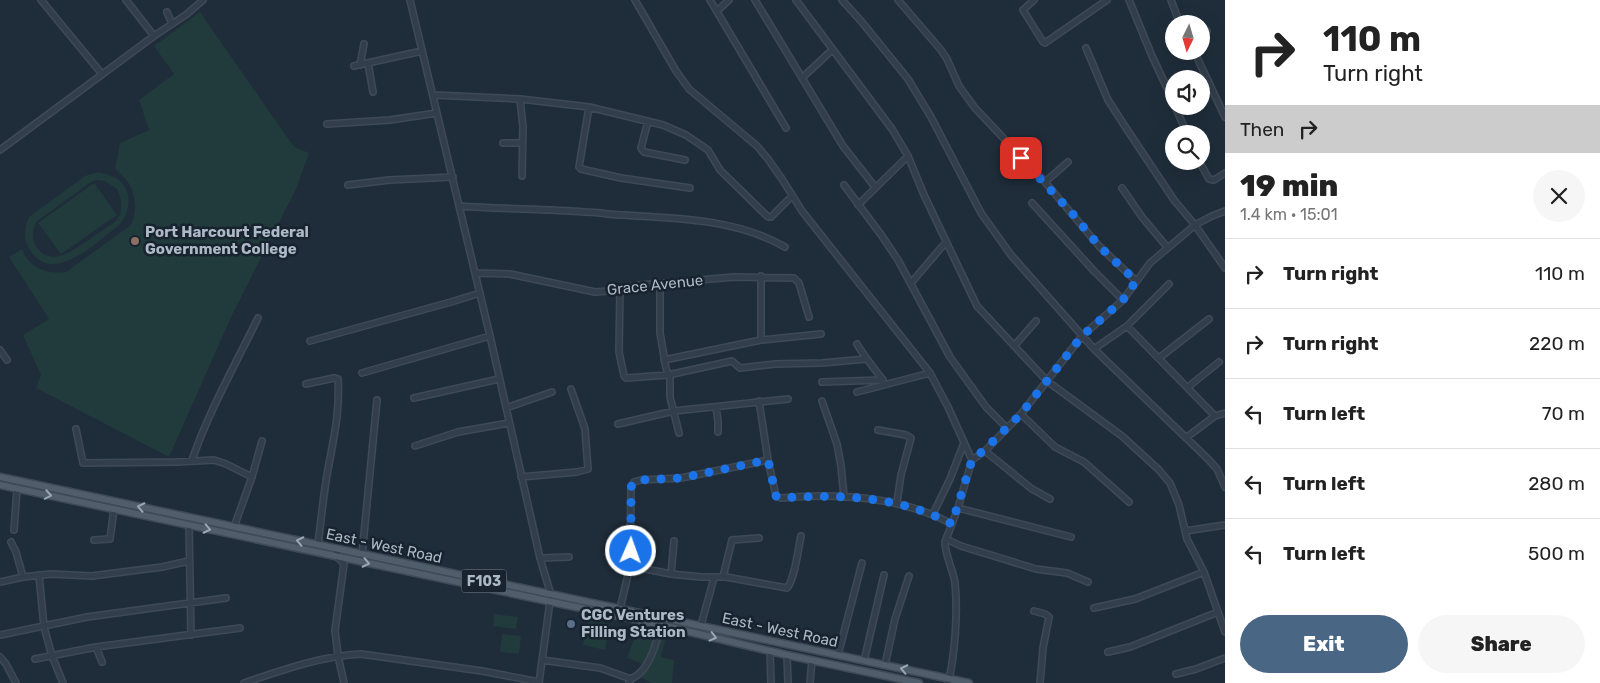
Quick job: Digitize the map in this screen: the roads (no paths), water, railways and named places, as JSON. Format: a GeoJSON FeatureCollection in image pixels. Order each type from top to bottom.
{"type":"FeatureCollection","features":[{"type":"Feature","properties":{"kind":"main road","name":"East - West Road"},"geometry":{"type":"LineString","coordinates":[[0,477],[318,544],[770,651],[919,683]]}},
{"type":"Feature","properties":{"kind":"main road","name":"East - West Road"},"geometry":{"type":"LineString","coordinates":[[0,485],[337,557],[701,625],[885,665],[949,681],[969,683]]}},
{"type":"Feature","properties":{"kind":"street"},"geometry":{"type":"LineString","coordinates":[[41,0],[102,74]]}},
{"type":"Feature","properties":{"kind":"street"},"geometry":{"type":"LineString","coordinates":[[126,0],[154,36]]}},
{"type":"Feature","properties":{"kind":"street"},"geometry":{"type":"LineString","coordinates":[[0,150],[203,0]]}},
{"type":"Feature","properties":{"kind":"street"},"geometry":{"type":"LineString","coordinates":[[244,683],[296,666],[338,656],[361,654],[539,682],[551,598],[521,477],[434,95],[410,0]]}},
{"type":"Feature","properties":{"kind":"street"},"geometry":{"type":"LineString","coordinates":[[635,0],[676,72],[689,89],[757,146],[782,179],[802,211],[930,373],[972,460]]}},
{"type":"Feature","properties":{"kind":"street"},"geometry":{"type":"LineString","coordinates":[[710,0],[786,128]]}},
{"type":"Feature","properties":{"kind":"street"},"geometry":{"type":"LineString","coordinates":[[717,10],[729,0]]}},
{"type":"Feature","properties":{"kind":"street"},"geometry":{"type":"LineString","coordinates":[[754,0],[843,146],[875,187]]}},
{"type":"Feature","properties":{"kind":"street"},"geometry":{"type":"LineString","coordinates":[[796,0],[892,129],[908,156],[977,306],[1047,381],[1122,436],[1159,470],[1170,483],[1176,496],[1185,531],[1204,572],[1225,632]]}},
{"type":"Feature","properties":{"kind":"street"},"geometry":{"type":"LineString","coordinates":[[842,0],[908,79],[931,117],[981,213],[1029,277],[1048,296],[1094,350],[1208,458],[1224,479],[1225,487]]}},
{"type":"Feature","properties":{"kind":"street"},"geometry":{"type":"LineString","coordinates":[[898,0],[941,50],[959,86],[974,108],[1045,182],[1099,246],[1136,281]]}},
{"type":"Feature","properties":{"kind":"street"},"geometry":{"type":"LineString","coordinates":[[1034,0],[1023,10],[1042,42],[1045,43],[1107,0]]}},
{"type":"Feature","properties":{"kind":"street"},"geometry":{"type":"LineString","coordinates":[[1129,0],[1165,84]]}},
{"type":"Feature","properties":{"kind":"street"},"geometry":{"type":"LineString","coordinates":[[1172,0],[1177,15]]}},
{"type":"Feature","properties":{"kind":"street"},"geometry":{"type":"LineString","coordinates":[[167,12],[172,24]]}},
{"type":"Feature","properties":{"kind":"street"},"geometry":{"type":"LineString","coordinates":[[364,44],[357,66],[422,51]]}},
{"type":"Feature","properties":{"kind":"street"},"geometry":{"type":"LineString","coordinates":[[1086,48],[1108,100],[1174,200],[1195,225],[1225,268]]}},
{"type":"Feature","properties":{"kind":"street"},"geometry":{"type":"LineString","coordinates":[[802,78],[832,50]]}},
{"type":"Feature","properties":{"kind":"street"},"geometry":{"type":"LineString","coordinates":[[1198,60],[1225,117]]}},
{"type":"Feature","properties":{"kind":"street"},"geometry":{"type":"LineString","coordinates":[[368,63],[373,92]]}},
{"type":"Feature","properties":{"kind":"street"},"geometry":{"type":"LineString","coordinates":[[434,95],[520,99],[589,106],[663,125],[686,135],[708,150],[720,170],[768,217],[771,217],[792,196]]}},
{"type":"Feature","properties":{"kind":"street"},"geometry":{"type":"LineString","coordinates":[[520,99],[522,176]]}},
{"type":"Feature","properties":{"kind":"street"},"geometry":{"type":"LineString","coordinates":[[589,106],[579,167],[581,169],[621,178],[690,188]]}},
{"type":"Feature","properties":{"kind":"street"},"geometry":{"type":"LineString","coordinates":[[327,124],[390,120],[437,113]]}},
{"type":"Feature","properties":{"kind":"street"},"geometry":{"type":"LineString","coordinates":[[648,121],[641,148],[644,152],[685,160]]}},
{"type":"Feature","properties":{"kind":"street"},"geometry":{"type":"LineString","coordinates":[[503,144],[522,143]]}},
{"type":"Feature","properties":{"kind":"street"},"geometry":{"type":"LineString","coordinates":[[858,205],[908,156]]}},
{"type":"Feature","properties":{"kind":"street"},"geometry":{"type":"LineString","coordinates":[[1045,182],[1068,162]]}},
{"type":"Feature","properties":{"kind":"street"},"geometry":{"type":"LineString","coordinates":[[1204,170],[1209,180],[1214,180],[1225,173]]}},
{"type":"Feature","properties":{"kind":"street"},"geometry":{"type":"LineString","coordinates":[[348,185],[453,177]]}},
{"type":"Feature","properties":{"kind":"street"},"geometry":{"type":"LineString","coordinates":[[844,185],[882,236],[911,283],[950,357],[986,407],[1006,427]]}},
{"type":"Feature","properties":{"kind":"street"},"geometry":{"type":"LineString","coordinates":[[1122,188],[1142,217],[1167,247]]}},
{"type":"Feature","properties":{"kind":"street"},"geometry":{"type":"LineString","coordinates":[[1032,203],[1123,300]]}},
{"type":"Feature","properties":{"kind":"street"},"geometry":{"type":"LineString","coordinates":[[460,206],[688,219],[756,233],[785,247]]}},
{"type":"Feature","properties":{"kind":"street"},"geometry":{"type":"LineString","coordinates":[[949,681],[952,669],[956,602],[952,572],[945,548],[946,539],[958,508],[972,460],[1021,414],[1082,336],[1123,300],[1150,263],[1195,225],[1225,211]]}},
{"type":"Feature","properties":{"kind":"street"},"geometry":{"type":"LineString","coordinates":[[911,283],[946,242]]}},
{"type":"Feature","properties":{"kind":"street","name":"Grace Avenue"},"geometry":{"type":"LineString","coordinates":[[475,273],[510,274],[595,292],[640,285],[734,277],[761,276],[796,279],[799,283],[809,317]]}},
{"type":"Feature","properties":{"kind":"street"},"geometry":{"type":"LineString","coordinates":[[761,276],[761,340]]}},
{"type":"Feature","properties":{"kind":"street"},"geometry":{"type":"LineString","coordinates":[[660,283],[660,333],[664,360],[671,385],[670,397],[679,433]]}},
{"type":"Feature","properties":{"kind":"street"},"geometry":{"type":"LineString","coordinates":[[1094,350],[1127,326],[1168,284]]}},
{"type":"Feature","properties":{"kind":"street"},"geometry":{"type":"LineString","coordinates":[[620,289],[619,352],[624,376],[629,379],[668,375],[732,361],[740,368],[866,359]]}},
{"type":"Feature","properties":{"kind":"street"},"geometry":{"type":"LineString","coordinates":[[310,341],[480,293]]}},
{"type":"Feature","properties":{"kind":"street"},"geometry":{"type":"LineString","coordinates":[[192,460],[233,367],[258,318]]}},
{"type":"Feature","properties":{"kind":"street"},"geometry":{"type":"LineString","coordinates":[[1159,358],[1209,318]]}},
{"type":"Feature","properties":{"kind":"street"},"geometry":{"type":"LineString","coordinates":[[1014,346],[1036,321]]}},
{"type":"Feature","properties":{"kind":"street"},"geometry":{"type":"LineString","coordinates":[[1127,326],[1215,416]]}},
{"type":"Feature","properties":{"kind":"street"},"geometry":{"type":"LineString","coordinates":[[664,360],[761,340],[821,334]]}},
{"type":"Feature","properties":{"kind":"street"},"geometry":{"type":"LineString","coordinates":[[362,373],[490,336]]}},
{"type":"Feature","properties":{"kind":"street"},"geometry":{"type":"LineString","coordinates":[[857,344],[866,359],[888,385]]}},
{"type":"Feature","properties":{"kind":"street"},"geometry":{"type":"LineString","coordinates":[[0,350],[7,360]]}},
{"type":"Feature","properties":{"kind":"street"},"geometry":{"type":"LineString","coordinates":[[1188,387],[1219,362]]}},
{"type":"Feature","properties":{"kind":"street"},"geometry":{"type":"LineString","coordinates":[[857,392],[930,373]]}},
{"type":"Feature","properties":{"kind":"street"},"geometry":{"type":"LineString","coordinates":[[306,384],[334,378],[338,380],[339,401],[335,441],[327,475],[318,544]]}},
{"type":"Feature","properties":{"kind":"street"},"geometry":{"type":"LineString","coordinates":[[414,398],[499,379]]}},
{"type":"Feature","properties":{"kind":"street"},"geometry":{"type":"LineString","coordinates":[[822,382],[882,380]]}},
{"type":"Feature","properties":{"kind":"street"},"geometry":{"type":"LineString","coordinates":[[521,477],[577,472],[588,469],[585,429],[571,388]]}},
{"type":"Feature","properties":{"kind":"street"},"geometry":{"type":"LineString","coordinates":[[506,408],[552,392]]}},
{"type":"Feature","properties":{"kind":"street"},"geometry":{"type":"LineString","coordinates":[[618,424],[674,411],[788,399]]}},
{"type":"Feature","properties":{"kind":"street"},"geometry":{"type":"LineString","coordinates":[[362,555],[377,400]]}},
{"type":"Feature","properties":{"kind":"street"},"geometry":{"type":"LineString","coordinates":[[759,401],[768,460],[776,496],[844,497],[897,502],[933,514],[952,524]]}},
{"type":"Feature","properties":{"kind":"street"},"geometry":{"type":"LineString","coordinates":[[822,401],[837,444],[844,497]]}},
{"type":"Feature","properties":{"kind":"street"},"geometry":{"type":"LineString","coordinates":[[716,407],[718,432]]}},
{"type":"Feature","properties":{"kind":"street"},"geometry":{"type":"LineString","coordinates":[[1187,437],[1215,416],[1225,412]]}},
{"type":"Feature","properties":{"kind":"street"},"geometry":{"type":"LineString","coordinates":[[1021,414],[1054,447],[1084,462],[1129,502]]}},
{"type":"Feature","properties":{"kind":"street"},"geometry":{"type":"LineString","coordinates":[[415,446],[458,432],[509,423]]}},
{"type":"Feature","properties":{"kind":"street"},"geometry":{"type":"LineString","coordinates":[[76,430],[83,463],[214,460],[252,477]]}},
{"type":"Feature","properties":{"kind":"street"},"geometry":{"type":"LineString","coordinates":[[878,430],[906,435],[911,438],[901,475],[897,502]]}},
{"type":"Feature","properties":{"kind":"street"},"geometry":{"type":"LineString","coordinates":[[234,526],[252,477],[262,441]]}},
{"type":"Feature","properties":{"kind":"street"},"geometry":{"type":"LineString","coordinates":[[933,514],[950,479],[964,443]]}},
{"type":"Feature","properties":{"kind":"street"},"geometry":{"type":"LineString","coordinates":[[984,450],[1032,488],[1050,499]]}},
{"type":"Feature","properties":{"kind":"street"},"geometry":{"type":"LineString","coordinates":[[620,609],[630,566],[631,487],[634,482],[681,478],[768,460]]}},
{"type":"Feature","properties":{"kind":"street"},"geometry":{"type":"LineString","coordinates":[[14,530],[17,489]]}},
{"type":"Feature","properties":{"kind":"street"},"geometry":{"type":"LineString","coordinates":[[94,540],[110,539],[114,508]]}},
{"type":"Feature","properties":{"kind":"street"},"geometry":{"type":"LineString","coordinates":[[958,508],[1071,537]]}},
{"type":"Feature","properties":{"kind":"street"},"geometry":{"type":"LineString","coordinates":[[1185,531],[1225,524]]}},
{"type":"Feature","properties":{"kind":"street"},"geometry":{"type":"LineString","coordinates":[[189,525],[191,635]]}},
{"type":"Feature","properties":{"kind":"street"},"geometry":{"type":"LineString","coordinates":[[630,566],[670,574],[722,577],[786,588],[789,586],[801,536]]}},
{"type":"Feature","properties":{"kind":"street"},"geometry":{"type":"LineString","coordinates":[[722,577],[732,540],[759,538]]}},
{"type":"Feature","properties":{"kind":"street"},"geometry":{"type":"LineString","coordinates":[[946,539],[1028,567],[1067,573],[1088,582]]}},
{"type":"Feature","properties":{"kind":"street"},"geometry":{"type":"LineString","coordinates":[[670,574],[674,541]]}},
{"type":"Feature","properties":{"kind":"street"},"geometry":{"type":"LineString","coordinates":[[11,542],[23,577]]}},
{"type":"Feature","properties":{"kind":"street"},"geometry":{"type":"LineString","coordinates":[[337,549],[337,557],[344,564],[335,630],[344,683]]}},
{"type":"Feature","properties":{"kind":"street"},"geometry":{"type":"LineString","coordinates":[[540,558],[569,557]]}},
{"type":"Feature","properties":{"kind":"street"},"geometry":{"type":"LineString","coordinates":[[0,582],[51,574],[92,576],[162,567],[189,561]]}},
{"type":"Feature","properties":{"kind":"street"},"geometry":{"type":"LineString","coordinates":[[838,655],[862,563]]}},
{"type":"Feature","properties":{"kind":"street"},"geometry":{"type":"LineString","coordinates":[[1094,608],[1136,599],[1204,572]]}},
{"type":"Feature","properties":{"kind":"street"},"geometry":{"type":"LineString","coordinates":[[38,575],[44,627],[52,656],[63,683]]}},
{"type":"Feature","properties":{"kind":"street"},"geometry":{"type":"LineString","coordinates":[[864,661],[884,575]]}},
{"type":"Feature","properties":{"kind":"street"},"geometry":{"type":"LineString","coordinates":[[885,665],[895,619],[909,576]]}},
{"type":"Feature","properties":{"kind":"street"},"geometry":{"type":"LineString","coordinates":[[701,625],[714,578]]}},
{"type":"Feature","properties":{"kind":"street"},"geometry":{"type":"LineString","coordinates":[[0,635],[87,617],[226,598]]}},
{"type":"Feature","properties":{"kind":"street"},"geometry":{"type":"LineString","coordinates":[[1034,611],[1049,617],[1043,648],[1040,683]]}},
{"type":"Feature","properties":{"kind":"street"},"geometry":{"type":"LineString","coordinates":[[1108,652],[1130,647],[1218,612]]}},
{"type":"Feature","properties":{"kind":"street"},"geometry":{"type":"LineString","coordinates":[[542,660],[600,668],[630,681],[638,676],[648,662],[661,625]]}},
{"type":"Feature","properties":{"kind":"street"},"geometry":{"type":"LineString","coordinates":[[35,659],[96,647],[240,628]]}},
{"type":"Feature","properties":{"kind":"street"},"geometry":{"type":"LineString","coordinates":[[96,647],[102,662]]}},
{"type":"Feature","properties":{"kind":"street"},"geometry":{"type":"LineString","coordinates":[[770,651],[771,683]]}},
{"type":"Feature","properties":{"kind":"street"},"geometry":{"type":"LineString","coordinates":[[788,655],[788,683]]}},
{"type":"Feature","properties":{"kind":"street"},"geometry":{"type":"LineString","coordinates":[[0,657],[16,683]]}},
{"type":"Feature","properties":{"kind":"street"},"geometry":{"type":"LineString","coordinates":[[1176,674],[1225,658]]}},
{"type":"Feature","properties":{"kind":"street"},"geometry":{"type":"LineString","coordinates":[[810,683],[812,660]]}},
{"type":"Feature","properties":{"kind":"place","name":"Port Harcourt Federal Government College"},"geometry":{"type":"Point","coordinates":[135,241]}},
{"type":"Feature","properties":{"kind":"place","name":"CGC Ventures Filling Station"},"geometry":{"type":"Point","coordinates":[571,624]}}]}
